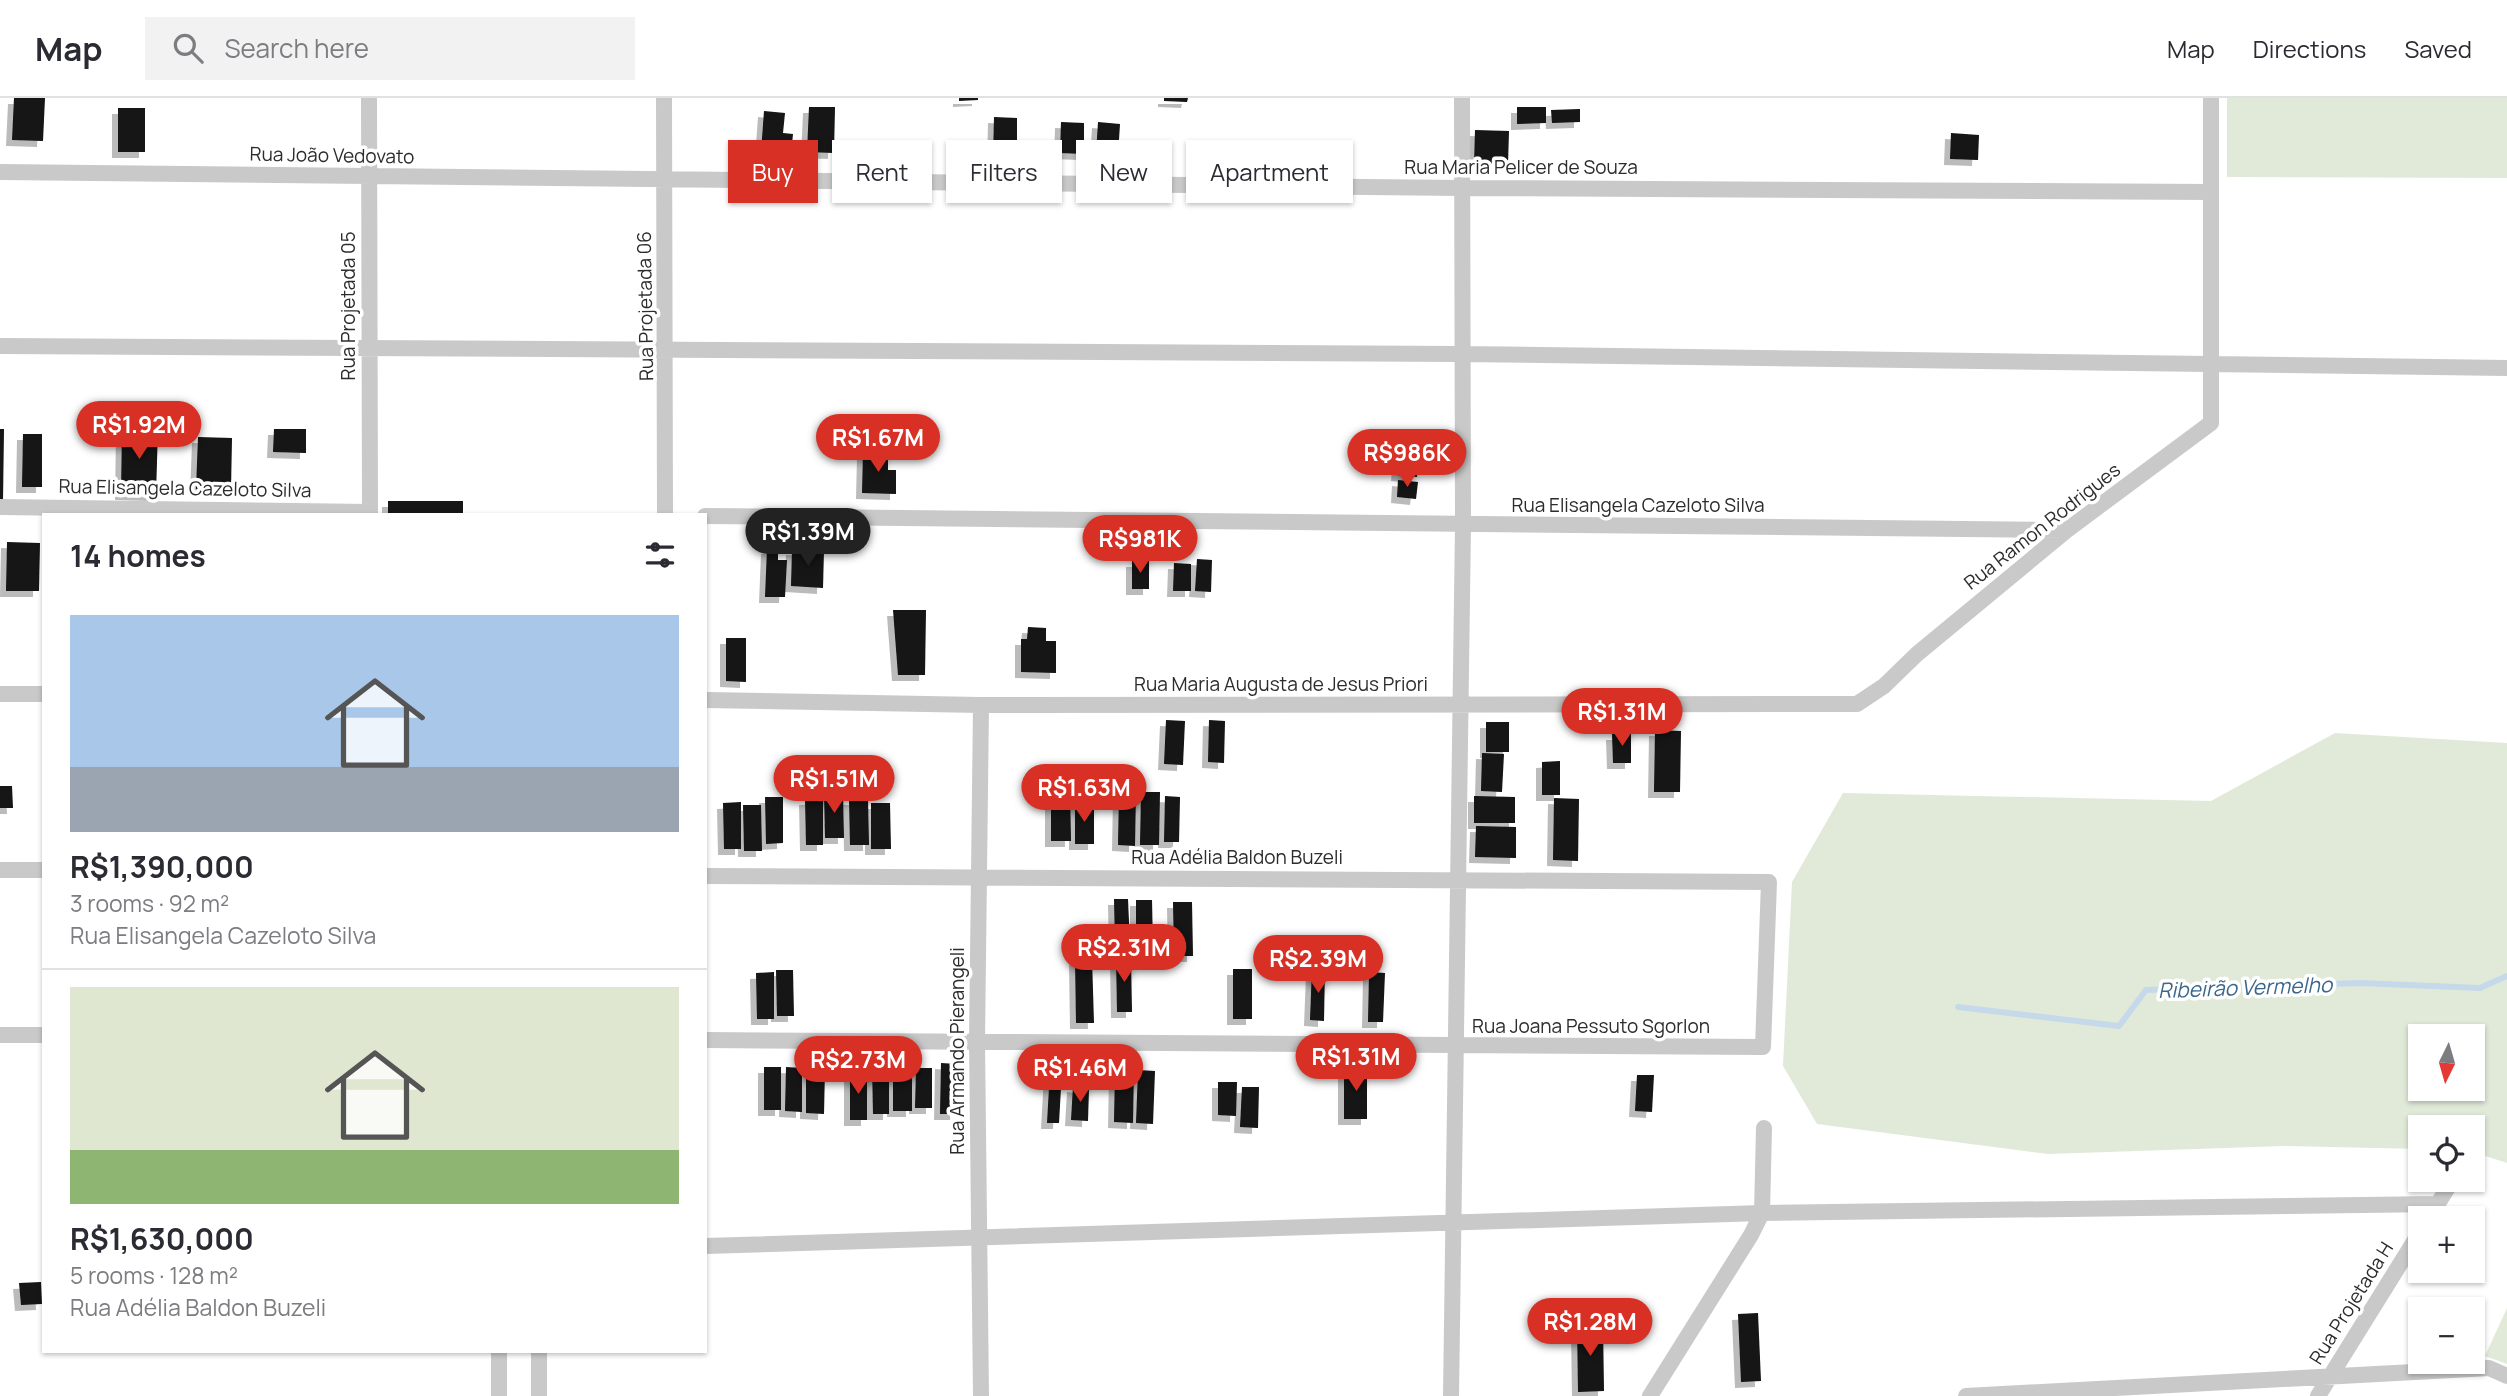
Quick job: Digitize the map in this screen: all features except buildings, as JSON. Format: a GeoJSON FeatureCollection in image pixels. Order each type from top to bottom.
{"type":"FeatureCollection","features":[{"type":"Feature","properties":{"kind":"street","name":"Rua Projetada 05"},"geometry":{"type":"LineString","coordinates":[[369,98],[370,513]]}},
{"type":"Feature","properties":{"kind":"street","name":"Rua Projetada 06"},"geometry":{"type":"LineString","coordinates":[[664,98],[667,349],[665,513]]}},
{"type":"Feature","properties":{"kind":"street"},"geometry":{"type":"LineString","coordinates":[[1451,1396],[1463,525],[1462,98]]}},
{"type":"Feature","properties":{"kind":"street"},"geometry":{"type":"LineString","coordinates":[[2211,98],[2214,364]]}},
{"type":"Feature","properties":{"kind":"street","name":"Rua João Vedovato"},"geometry":{"type":"LineString","coordinates":[[0,172],[664,180]]}},
{"type":"Feature","properties":{"kind":"street","name":"Rua Maria Pelicer de Souza"},"geometry":{"type":"LineString","coordinates":[[664,180],[2210,192]]}},
{"type":"Feature","properties":{"kind":"street"},"geometry":{"type":"LineString","coordinates":[[0,346],[1461,354],[2507,368]]}},
{"type":"Feature","properties":{"kind":"street","name":"Rua Ramon Rodrigues"},"geometry":{"type":"LineString","coordinates":[[1857,704],[1884,686],[1917,654],[2067,530],[2211,423],[2214,364]]}},
{"type":"Feature","properties":{"kind":"street","name":"Rua Elisangela Cazeloto Silva"},"geometry":{"type":"LineString","coordinates":[[0,507],[370,513]]}},
{"type":"Feature","properties":{"kind":"street","name":"Rua Elisangela Cazeloto Silva"},"geometry":{"type":"LineString","coordinates":[[707,516],[2067,530]]}},
{"type":"Feature","properties":{"kind":"street"},"geometry":{"type":"LineString","coordinates":[[0,694],[42,694]]}},
{"type":"Feature","properties":{"kind":"street","name":"Rua Maria Augusta de Jesus Priori"},"geometry":{"type":"LineString","coordinates":[[707,700],[981,705],[1857,704]]}},
{"type":"Feature","properties":{"kind":"street","name":"Rua Armando Pierangeli"},"geometry":{"type":"LineString","coordinates":[[981,705],[977,1042],[977,1237],[981,1396]]}},
{"type":"Feature","properties":{"kind":"street"},"geometry":{"type":"LineString","coordinates":[[0,870],[42,870]]}},
{"type":"Feature","properties":{"kind":"street","name":"Rua Adélia Baldon Buzeli"},"geometry":{"type":"LineString","coordinates":[[707,876],[1769,881],[1763,1047]]}},
{"type":"Feature","properties":{"kind":"street"},"geometry":{"type":"LineString","coordinates":[[0,1035],[42,1035]]}},
{"type":"Feature","properties":{"kind":"street","name":"Rua Joana Pessuto Sgorlon"},"geometry":{"type":"LineString","coordinates":[[707,1040],[1763,1047]]}},
{"type":"Feature","properties":{"kind":"street"},"geometry":{"type":"LineString","coordinates":[[1650,1396],[1751,1235],[1762,1213],[1764,1128]]}},
{"type":"Feature","properties":{"kind":"street"},"geometry":{"type":"LineString","coordinates":[[707,1246],[1762,1213],[2408,1211]]}},
{"type":"Feature","properties":{"kind":"street","name":"Rua Projetada H"},"geometry":{"type":"LineString","coordinates":[[2318,1396],[2408,1251]]}},
{"type":"Feature","properties":{"kind":"street"},"geometry":{"type":"LineString","coordinates":[[499,1353],[499,1396]]}},
{"type":"Feature","properties":{"kind":"street"},"geometry":{"type":"LineString","coordinates":[[539,1353],[539,1396]]}},
{"type":"Feature","properties":{"kind":"street"},"geometry":{"type":"LineString","coordinates":[[1966,1396],[2489,1368],[2507,1376]]}},
{"type":"Feature","properties":{"kind":"green space"},"geometry":{"type":"Polygon","coordinates":[[[2227,98],[2507,98],[2507,178],[2227,177],[2227,98]]]}},
{"type":"Feature","properties":{"kind":"green space"},"geometry":{"type":"Polygon","coordinates":[[[2335,733],[2507,743],[2507,1163],[2485,1156],[2485,1115],[2408,1115],[2408,1149],[2284,1146],[2048,1154],[1817,1124],[1783,1066],[1792,882],[1843,793],[2211,801],[2335,733]]]}},
{"type":"Feature","properties":{"kind":"green space"},"geometry":{"type":"Polygon","coordinates":[[[2507,1308],[2507,1364],[2485,1356],[2507,1308]]]}},
{"type":"Feature","properties":{"kind":"waterway","name":"Ribeirão Vermelho"},"geometry":{"type":"LineString","coordinates":[[1958,1007],[2119,1026],[2146,990],[2360,983],[2480,988],[2507,976]]}}]}
